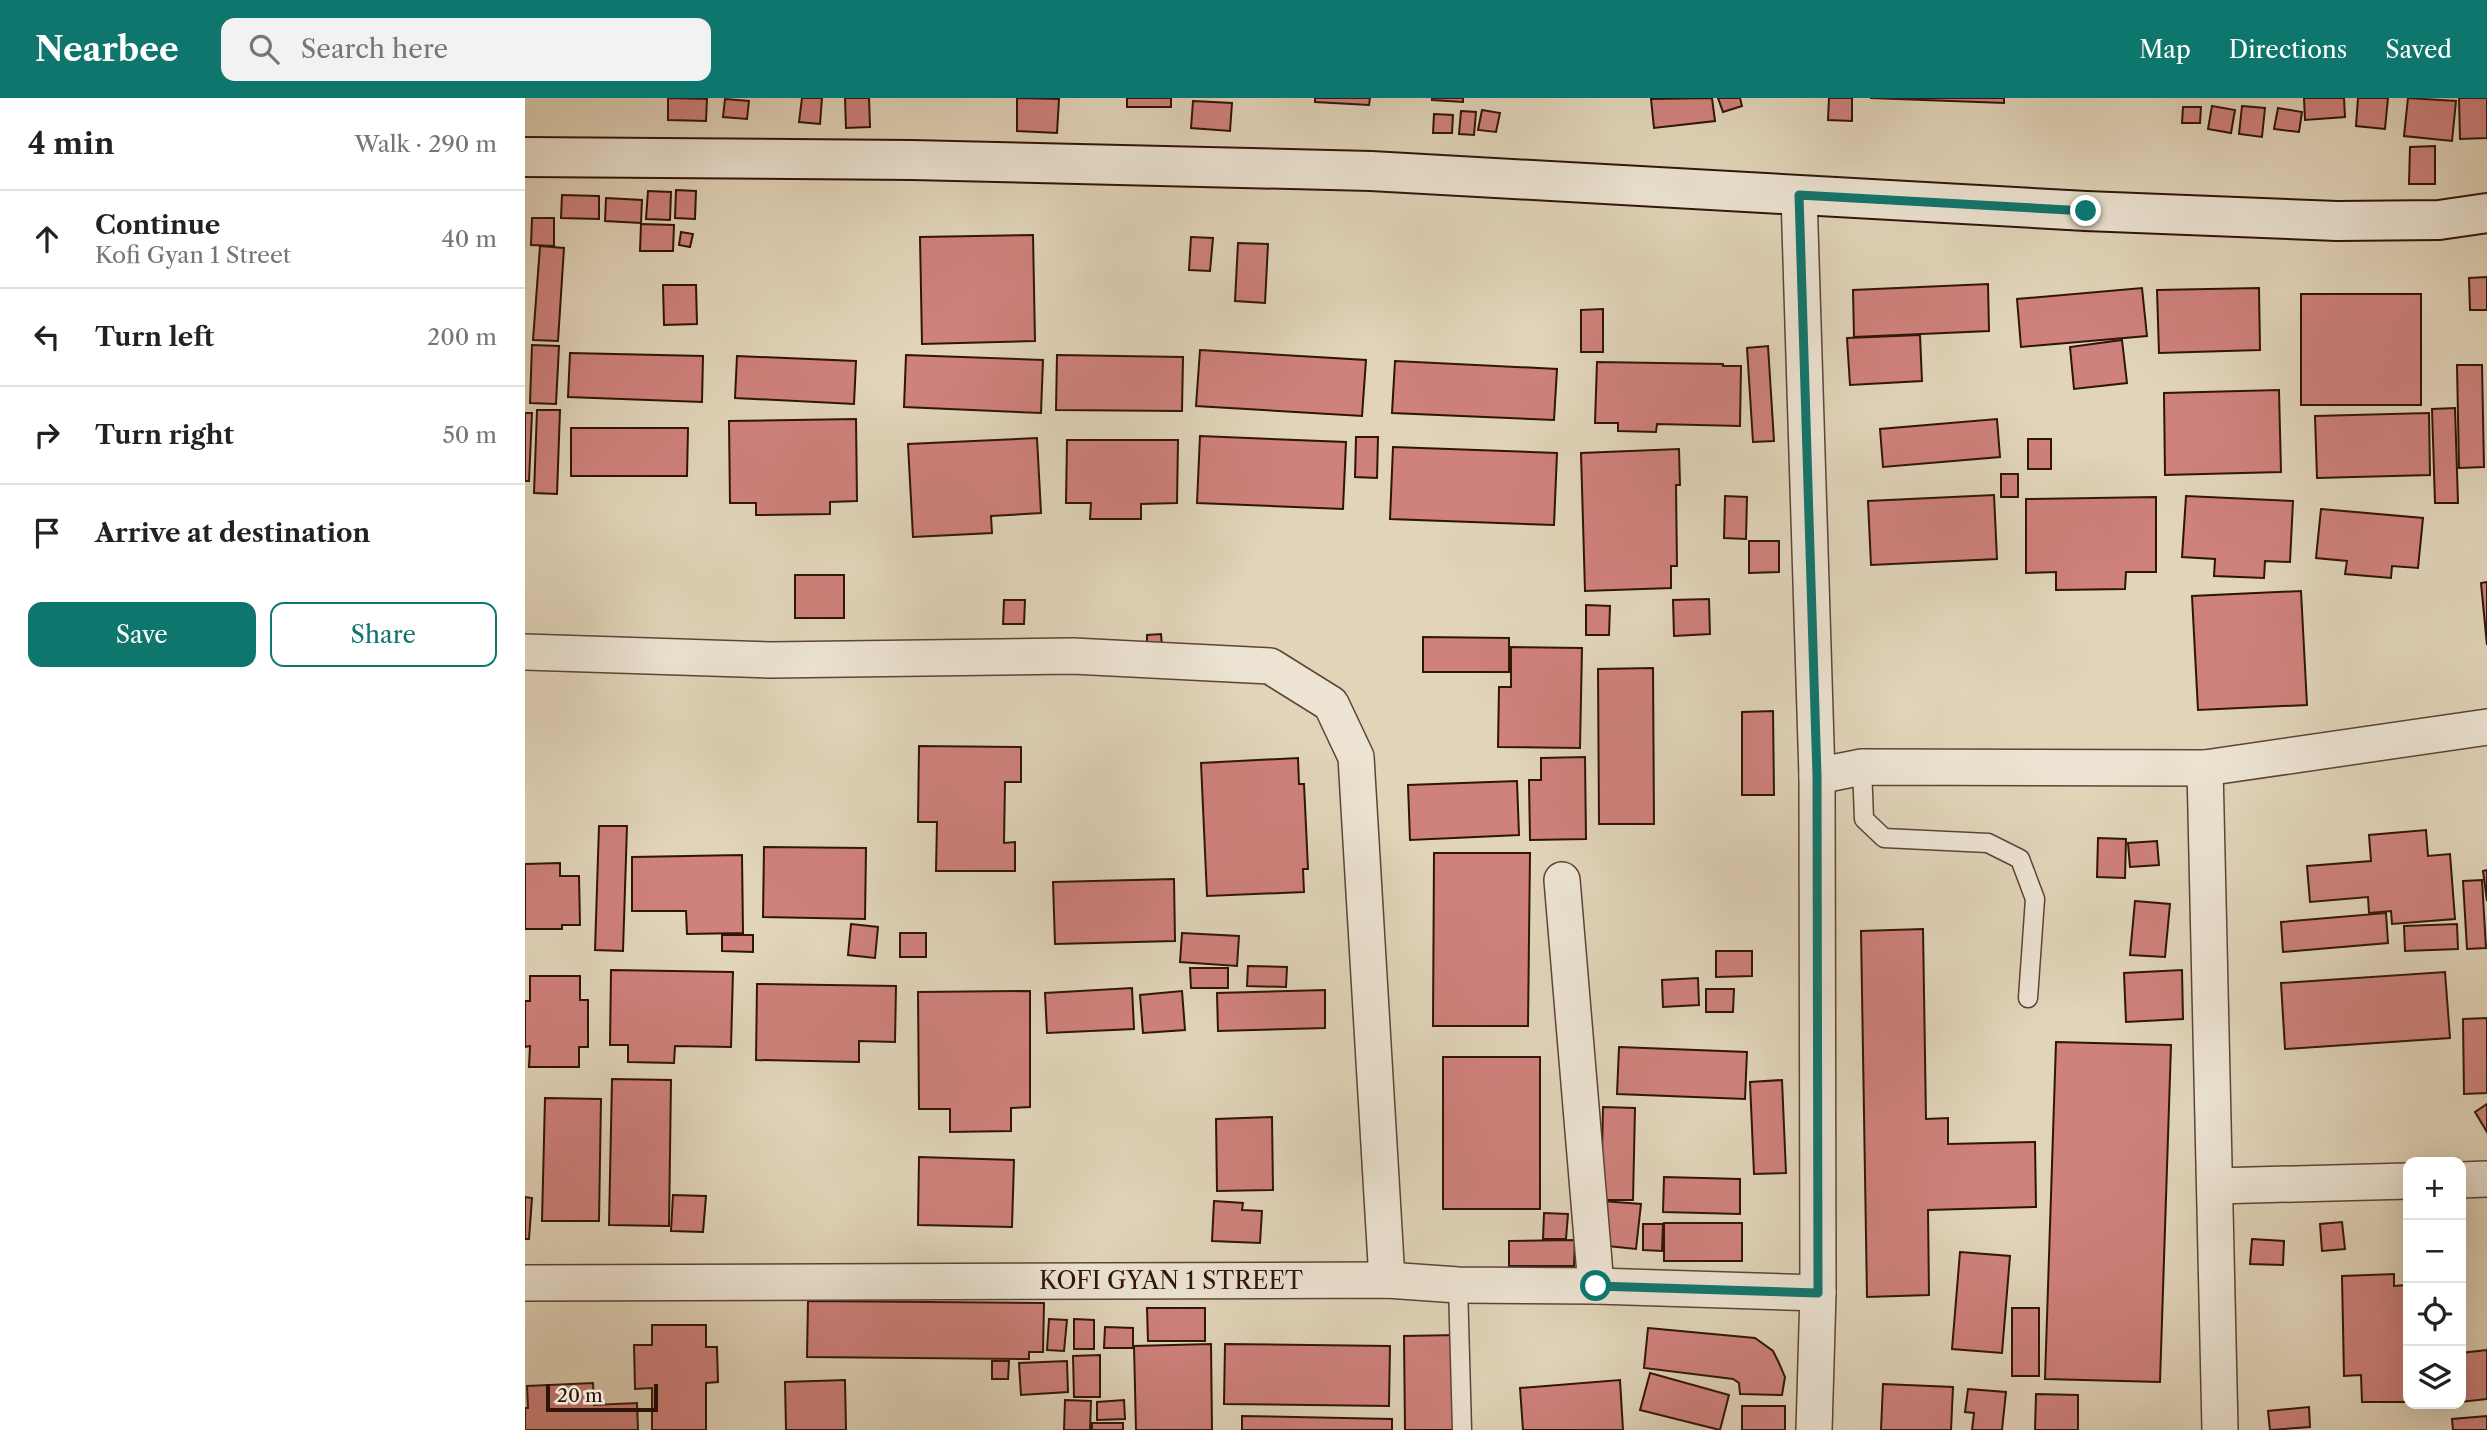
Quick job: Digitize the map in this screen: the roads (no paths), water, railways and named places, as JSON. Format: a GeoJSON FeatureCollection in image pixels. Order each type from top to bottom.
{"type":"FeatureCollection","features":[{"type":"Feature","properties":{"kind":"street"},"geometry":{"type":"LineString","coordinates":[[525,157],[912,160],[1371,171],[2086,211],[2337,221],[2439,220],[2487,213]]}},
{"type":"Feature","properties":{"kind":"street"},"geometry":{"type":"LineString","coordinates":[[1799,195],[1817,776],[1818,1293],[1814,1430]]}},
{"type":"Feature","properties":{"kind":"street"},"geometry":{"type":"LineString","coordinates":[[525,652],[771,660],[1073,656],[1270,666],[1331,704],[1356,757],[1387,1280]]}},
{"type":"Feature","properties":{"kind":"street"},"geometry":{"type":"LineString","coordinates":[[1817,776],[1862,767],[2205,768],[2487,727]]}},
{"type":"Feature","properties":{"kind":"street"},"geometry":{"type":"LineString","coordinates":[[2205,768],[2220,1430]]}},
{"type":"Feature","properties":{"kind":"street"},"geometry":{"type":"LineString","coordinates":[[1562,880],[1596,1286]]}},
{"type":"Feature","properties":{"kind":"street"},"geometry":{"type":"LineString","coordinates":[[2466,1180],[2487,1179]]}},
{"type":"Feature","properties":{"kind":"street"},"geometry":{"type":"LineString","coordinates":[[2214,1186],[2403,1181]]}},
{"type":"Feature","properties":{"kind":"street","name":"KOFI GYAN 1 STREET"},"geometry":{"type":"LineString","coordinates":[[525,1283],[1387,1280],[1458,1285],[1818,1293]]}},
{"type":"Feature","properties":{"kind":"lane"},"geometry":{"type":"LineString","coordinates":[[1862,767],[1864,819],[1884,838],[1987,843],[2019,859],[2035,899],[2028,998]]}},
{"type":"Feature","properties":{"kind":"lane"},"geometry":{"type":"LineString","coordinates":[[1458,1285],[1462,1430]]}}]}
